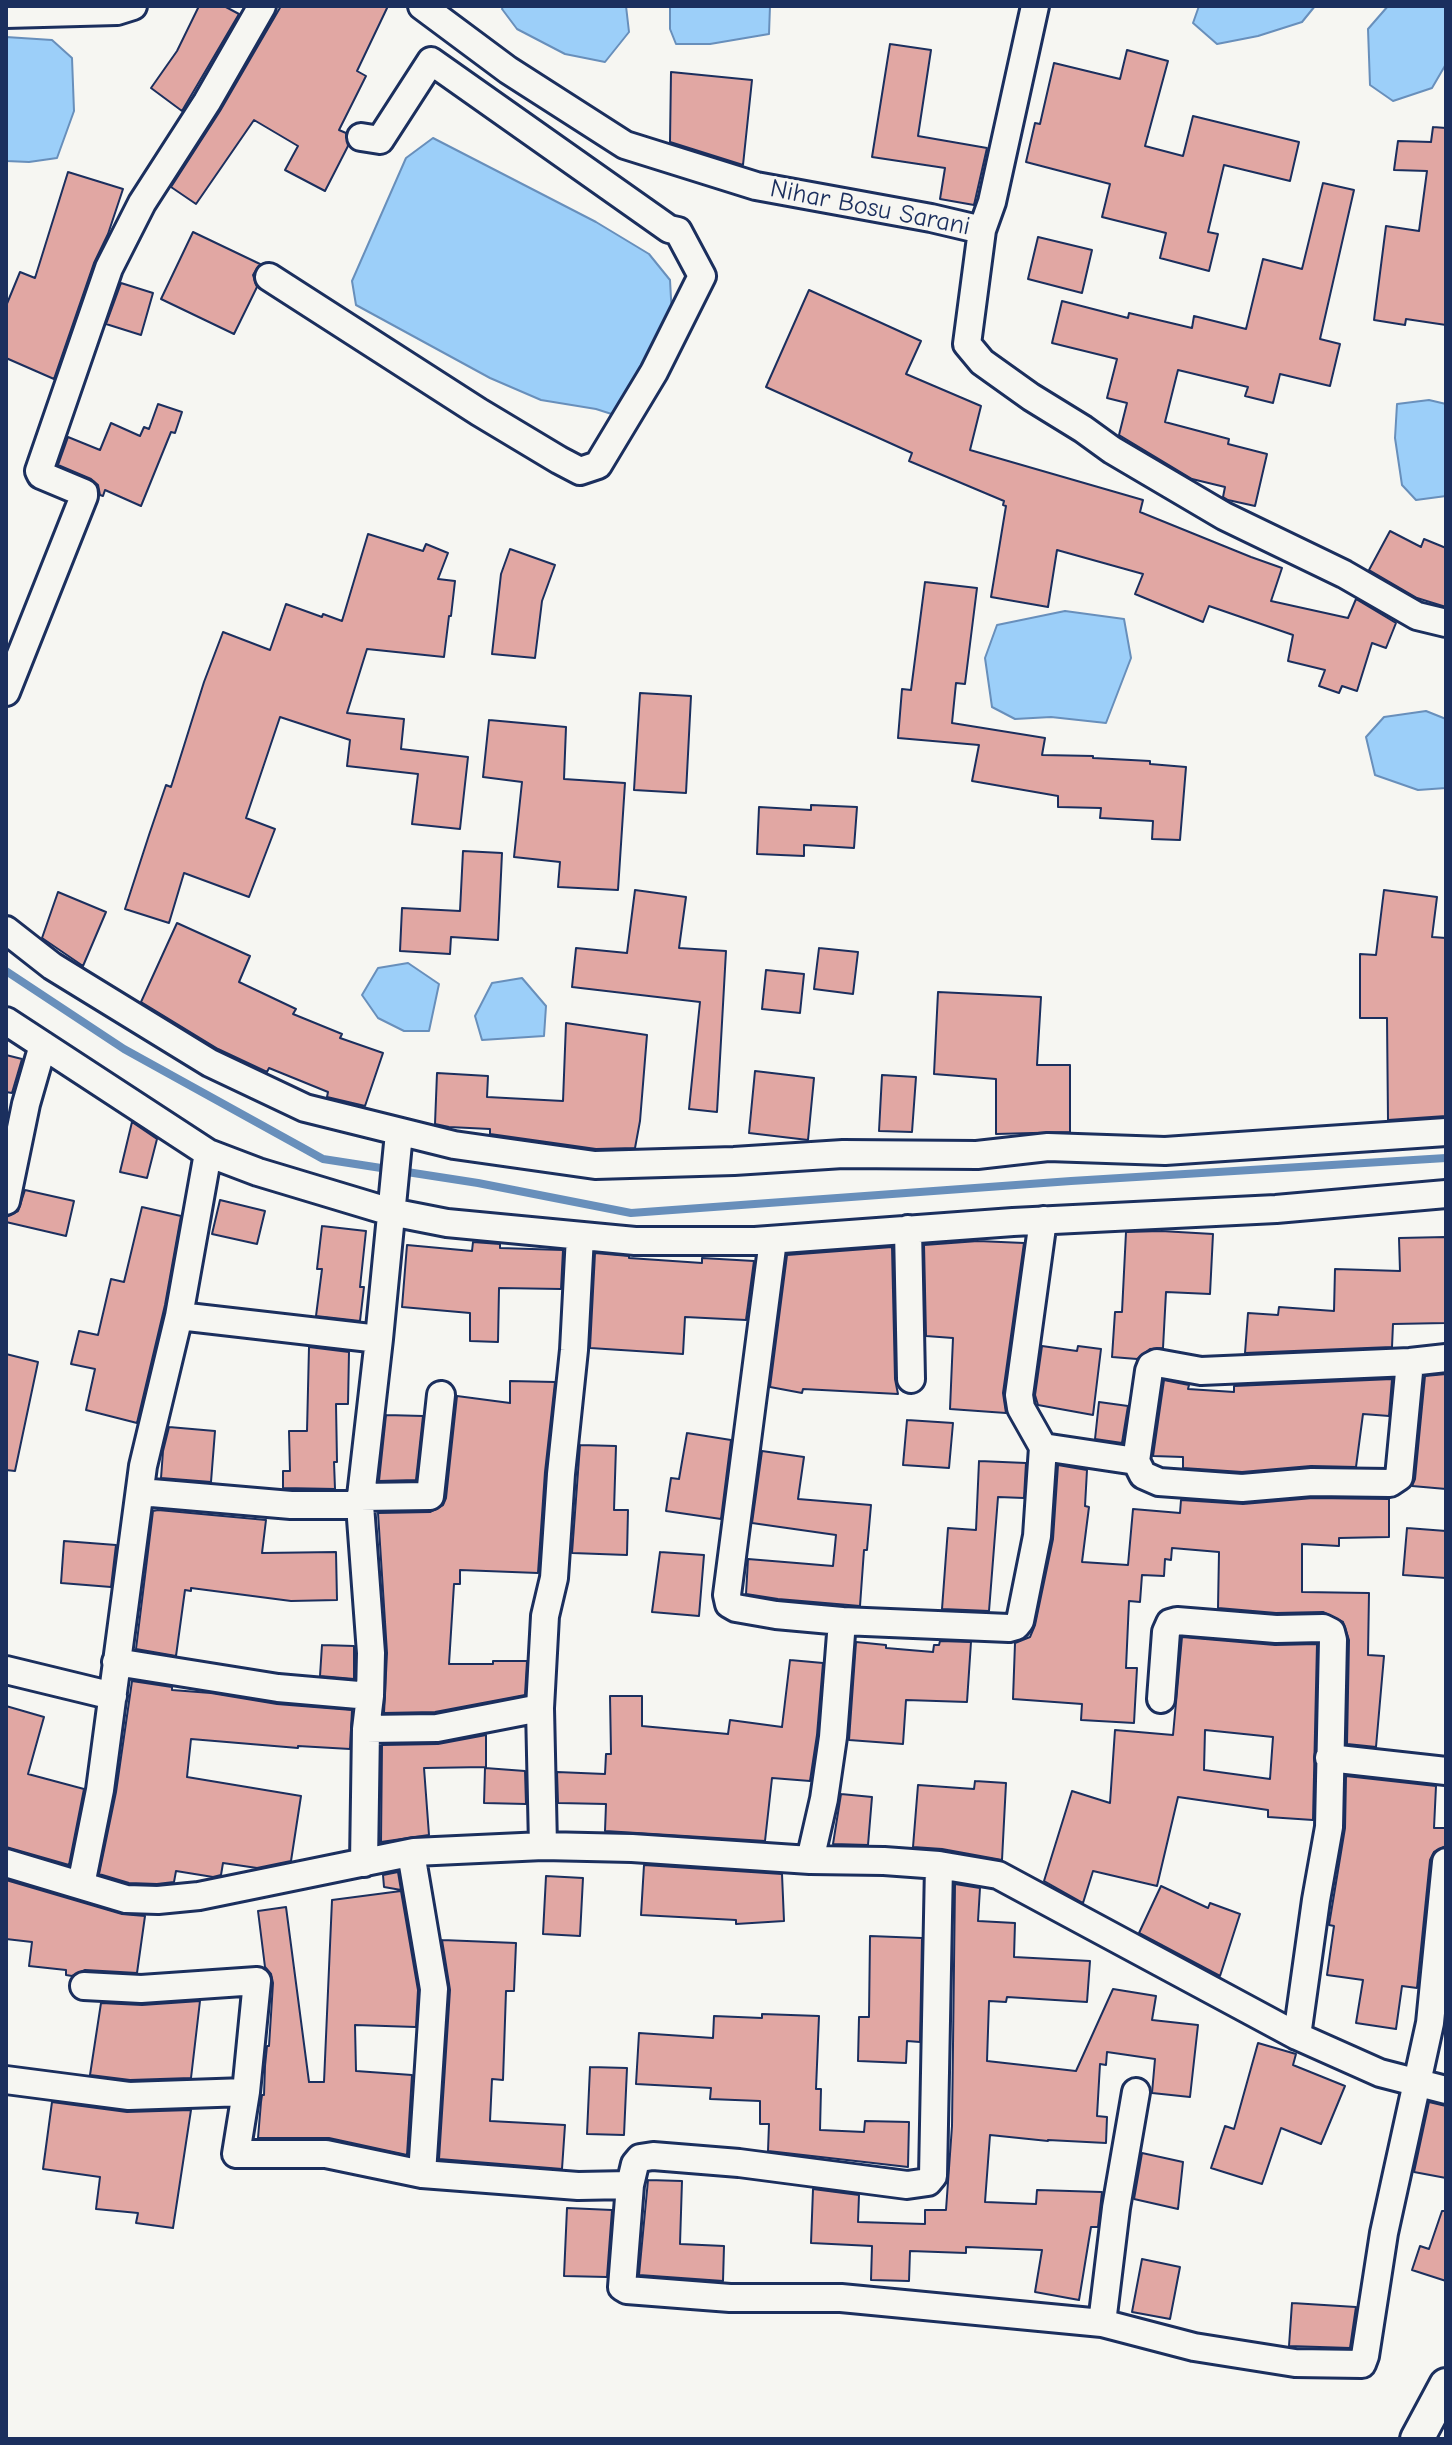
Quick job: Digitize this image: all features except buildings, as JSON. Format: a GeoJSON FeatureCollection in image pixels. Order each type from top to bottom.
{"type":"FeatureCollection","features":[{"type":"Feature","properties":{"kind":"street"},"geometry":{"type":"LineString","coordinates":[[6,14],[117,11],[133,6]]}},
{"type":"Feature","properties":{"kind":"street"},"geometry":{"type":"LineString","coordinates":[[6,692],[84,496],[84,493],[41,475],[39,471],[109,268],[142,203],[207,102],[262,6]]}},
{"type":"Feature","properties":{"kind":"street","name":"Nihar Bosu Sarani"},"geometry":{"type":"LineString","coordinates":[[422,6],[508,70],[625,145],[756,186],[982,230],[967,344],[982,362],[1112,450],[1224,516],[1344,574],[1417,616],[1446,623]]}},
{"type":"Feature","properties":{"kind":"street"},"geometry":{"type":"LineString","coordinates":[[982,230],[992,202],[1035,6]]}},
{"type":"Feature","properties":{"kind":"street"},"geometry":{"type":"LineString","coordinates":[[269,277],[559,460],[580,471],[598,465],[654,372],[702,276],[678,231],[669,229],[431,61],[380,140],[361,137]]}},
{"type":"Feature","properties":{"kind":"street"},"geometry":{"type":"LineString","coordinates":[[6,930],[52,966],[210,1063],[305,1108],[454,1145],[595,1165],[843,1154],[977,1155],[1048,1147],[1165,1151],[1446,1132]]}},
{"type":"Feature","properties":{"kind":"street"},"geometry":{"type":"LineString","coordinates":[[6,1021],[208,1153],[258,1172],[391,1203],[447,1223],[635,1241],[773,1240],[1043,1220],[1276,1209],[1446,1194]]}},
{"type":"Feature","properties":{"kind":"street"},"geometry":{"type":"LineString","coordinates":[[6,1201],[26,1104],[43,1045]]}},
{"type":"Feature","properties":{"kind":"street"},"geometry":{"type":"LineString","coordinates":[[364,1863],[366,1729],[371,1653],[360,1501],[399,1133]]}},
{"type":"Feature","properties":{"kind":"street"},"geometry":{"type":"LineString","coordinates":[[81,1885],[100,1790],[143,1466],[179,1316],[208,1153]]}},
{"type":"Feature","properties":{"kind":"street"},"geometry":{"type":"LineString","coordinates":[[773,1240],[727,1595],[729,1604],[776,1615],[842,1621],[1009,1628],[1020,1621],[1037,1536],[1043,1447],[1021,1408],[1019,1395],[1043,1220]]}},
{"type":"Feature","properties":{"kind":"street"},"geometry":{"type":"LineString","coordinates":[[908,1229],[911,1379]]}},
{"type":"Feature","properties":{"kind":"street"},"geometry":{"type":"LineString","coordinates":[[543,1846],[540,1708],[545,1616],[554,1578],[574,1350],[580,1236]]}},
{"type":"Feature","properties":{"kind":"street"},"geometry":{"type":"LineString","coordinates":[[179,1316],[379,1339]]}},
{"type":"Feature","properties":{"kind":"street"},"geometry":{"type":"LineString","coordinates":[[1410,1362],[1399,1477],[1390,1483],[1312,1482],[1242,1488],[1212,1487],[1159,1482],[1143,1475],[1136,1461],[1149,1371],[1157,1363],[1201,1371],[1446,1358]]}},
{"type":"Feature","properties":{"kind":"street"},"geometry":{"type":"LineString","coordinates":[[140,1492],[291,1505],[430,1496],[441,1395]]}},
{"type":"Feature","properties":{"kind":"street"},"geometry":{"type":"LineString","coordinates":[[1043,1447],[1136,1461]]}},
{"type":"Feature","properties":{"kind":"street"},"geometry":{"type":"LineString","coordinates":[[810,1860],[824,1799],[833,1737],[842,1621]]}},
{"type":"Feature","properties":{"kind":"street"},"geometry":{"type":"LineString","coordinates":[[1161,1699],[1166,1632],[1170,1623],[1276,1629],[1323,1628],[1331,1632],[1329,1827],[1297,2036]]}},
{"type":"Feature","properties":{"kind":"street"},"geometry":{"type":"LineString","coordinates":[[116,1662],[278,1688],[370,1696]]}},
{"type":"Feature","properties":{"kind":"street"},"geometry":{"type":"LineString","coordinates":[[6,1670],[113,1696]]}},
{"type":"Feature","properties":{"kind":"street"},"geometry":{"type":"LineString","coordinates":[[366,1729],[437,1728],[540,1708]]}},
{"type":"Feature","properties":{"kind":"street"},"geometry":{"type":"LineString","coordinates":[[1329,1758],[1446,1771]]}},
{"type":"Feature","properties":{"kind":"street"},"geometry":{"type":"LineString","coordinates":[[6,1863],[126,1899],[158,1900],[199,1896],[411,1853],[543,1846],[939,1865],[998,1875],[1297,2036],[1380,2073],[1446,2090]]}},
{"type":"Feature","properties":{"kind":"street"},"geometry":{"type":"LineString","coordinates":[[411,1853],[434,1989],[422,2174]]}},
{"type":"Feature","properties":{"kind":"street"},"geometry":{"type":"LineString","coordinates":[[939,1865],[933,2176],[928,2182],[907,2185],[739,2163],[640,2158],[635,2164],[630,2185],[622,2287],[627,2290],[730,2298],[841,2298],[1102,2323],[1194,2347],[1295,2363],[1362,2364],[1384,2233],[1430,2023],[1446,1862]]}},
{"type":"Feature","properties":{"kind":"street"},"geometry":{"type":"LineString","coordinates":[[84,1986],[141,1989],[257,1981],[246,2092],[236,2154],[326,2154],[422,2174],[578,2186],[630,2185]]}},
{"type":"Feature","properties":{"kind":"street"},"geometry":{"type":"LineString","coordinates":[[6,2080],[129,2096],[246,2092]]}},
{"type":"Feature","properties":{"kind":"street"},"geometry":{"type":"LineString","coordinates":[[1102,2323],[1116,2208],[1136,2092]]}},
{"type":"Feature","properties":{"kind":"street"},"geometry":{"type":"LineString","coordinates":[[1417,2439],[1446,2385]]}},
{"type":"Feature","properties":{"kind":"water"},"geometry":{"type":"Polygon","coordinates":[[[503,6],[626,6],[629,32],[605,62],[565,54],[517,29],[502,9],[503,6]]]}},
{"type":"Feature","properties":{"kind":"water"},"geometry":{"type":"Polygon","coordinates":[[[670,6],[770,6],[769,34],[710,44],[676,44],[670,29],[670,6]]]}},
{"type":"Feature","properties":{"kind":"water"},"geometry":{"type":"Polygon","coordinates":[[[1199,6],[1315,6],[1302,22],[1258,36],[1217,44],[1193,23],[1199,6]]]}},
{"type":"Feature","properties":{"kind":"water"},"geometry":{"type":"Polygon","coordinates":[[[1388,6],[1446,6],[1446,64],[1432,88],[1393,101],[1370,85],[1368,29],[1388,6]]]}},
{"type":"Feature","properties":{"kind":"water"},"geometry":{"type":"Polygon","coordinates":[[[6,37],[52,40],[72,58],[74,111],[57,158],[6,161],[6,37]]]}},
{"type":"Feature","properties":{"kind":"water"},"geometry":{"type":"Polygon","coordinates":[[[433,138],[596,222],[649,254],[670,280],[672,317],[624,418],[596,409],[541,400],[490,378],[356,305],[352,281],[406,158],[433,138]]]}},
{"type":"Feature","properties":{"kind":"water"},"geometry":{"type":"Polygon","coordinates":[[[1429,400],[1446,404],[1446,496],[1416,500],[1402,485],[1395,438],[1397,404],[1429,400]]]}},
{"type":"Feature","properties":{"kind":"water"},"geometry":{"type":"Polygon","coordinates":[[[1065,611],[1124,619],[1131,658],[1106,723],[1051,717],[1015,719],[992,707],[985,658],[997,625],[1065,611]]]}},
{"type":"Feature","properties":{"kind":"water"},"geometry":{"type":"Polygon","coordinates":[[[1426,711],[1446,719],[1446,788],[1418,790],[1375,775],[1366,737],[1384,717],[1426,711]]]}},
{"type":"Feature","properties":{"kind":"water"},"geometry":{"type":"Polygon","coordinates":[[[408,963],[439,984],[429,1031],[404,1031],[378,1018],[362,995],[378,968],[408,963]]]}},
{"type":"Feature","properties":{"kind":"water"},"geometry":{"type":"Polygon","coordinates":[[[522,978],[546,1006],[544,1036],[482,1040],[475,1016],[492,983],[522,978]]]}},
{"type":"Feature","properties":{"kind":"waterway"},"geometry":{"type":"LineString","coordinates":[[6,971],[124,1049],[323,1159],[478,1183],[631,1213],[1446,1158]]}}]}
